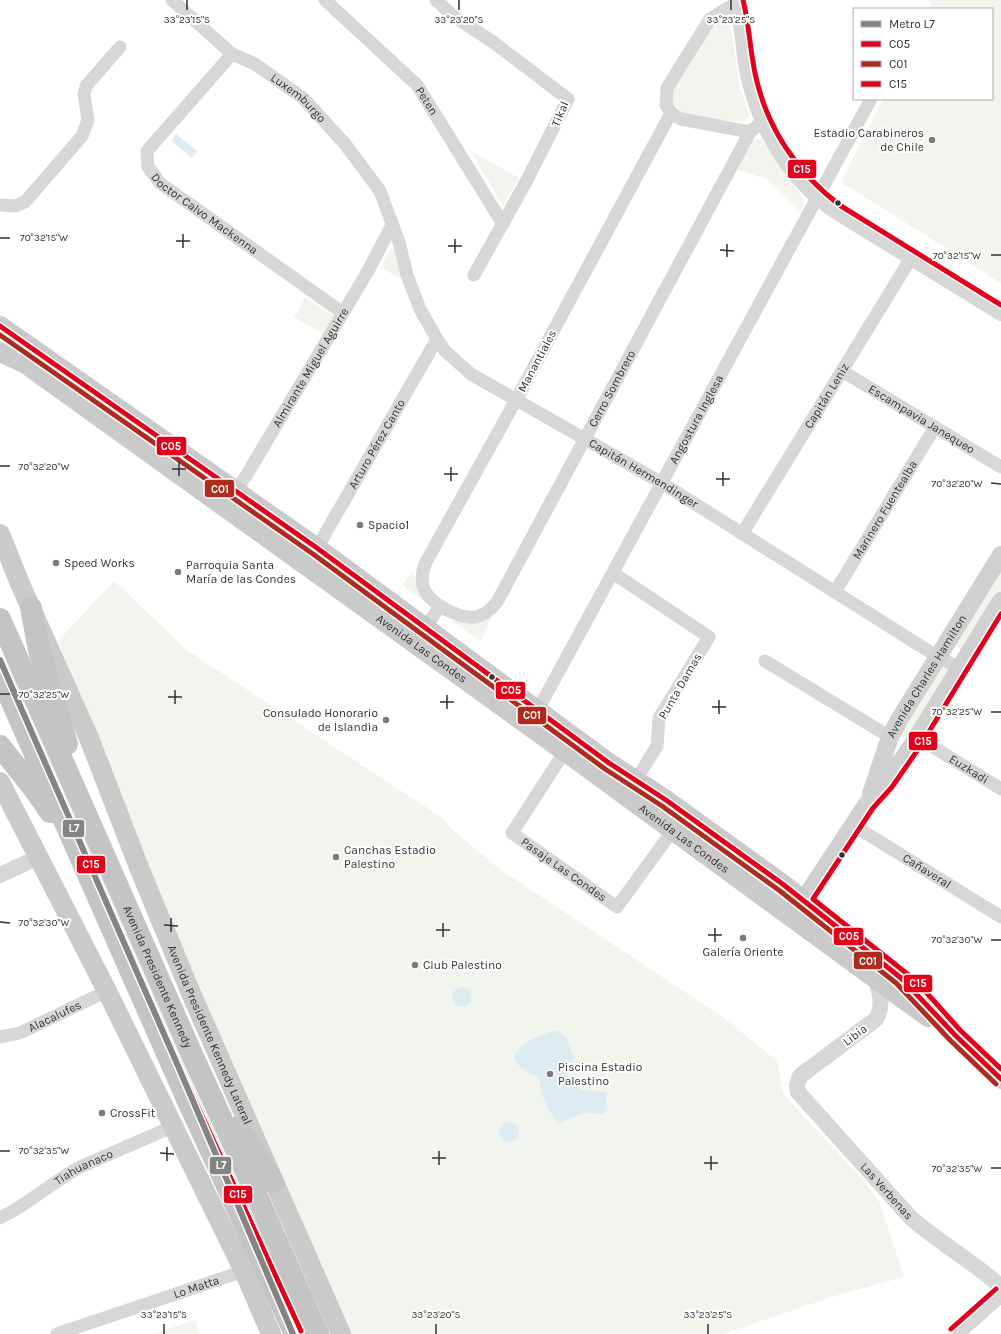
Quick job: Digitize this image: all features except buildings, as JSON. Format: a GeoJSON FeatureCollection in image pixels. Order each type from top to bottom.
{"type":"FeatureCollection","features":[{"type":"Feature","properties":{"kind":"highway"},"geometry":{"type":"LineString","coordinates":[[31,608],[39,650],[63,726],[78,794]]}},
{"type":"Feature","properties":{"kind":"highway","name":"Avenida Presidente Kennedy"},"geometry":{"type":"LineString","coordinates":[[0,619],[194,1059],[243,1164],[318,1334]]}},
{"type":"Feature","properties":{"kind":"highway","name":"Avenida Presidente Kennedy"},"geometry":{"type":"LineString","coordinates":[[0,675],[187,1098],[295,1334]]}},
{"type":"Feature","properties":{"kind":"highway"},"geometry":{"type":"LineString","coordinates":[[0,746],[76,844]]}},
{"type":"Feature","properties":{"kind":"highway"},"geometry":{"type":"LineString","coordinates":[[194,1059],[273,1182]]}},
{"type":"Feature","properties":{"kind":"main road","name":"Avenida Las Condes"},"geometry":{"type":"LineString","coordinates":[[0,326],[229,498],[534,718],[636,780],[735,848],[804,900],[901,978],[956,1036],[1001,1079]]}},
{"type":"Feature","properties":{"kind":"main road","name":"Avenida Las Condes"},"geometry":{"type":"LineString","coordinates":[[0,352],[26,364],[229,498],[317,548],[426,627],[534,718],[565,751],[875,979],[956,1036]]}},
{"type":"Feature","properties":{"kind":"main road"},"geometry":{"type":"LineString","coordinates":[[0,368],[26,364]]}},
{"type":"Feature","properties":{"kind":"main road","name":"Avenida Presidente Kennedy Lateral"},"geometry":{"type":"LineString","coordinates":[[0,534],[89,738],[168,940],[341,1334]]}},
{"type":"Feature","properties":{"kind":"main road","name":"Avenida Charles Hamilton"},"geometry":{"type":"LineString","coordinates":[[867,804],[890,737],[1001,555]]}},
{"type":"Feature","properties":{"kind":"main road","name":"Avenida Charles Hamilton"},"geometry":{"type":"LineString","coordinates":[[792,918],[867,804],[886,782],[915,741],[1001,601]]}},
{"type":"Feature","properties":{"kind":"main road"},"geometry":{"type":"LineString","coordinates":[[890,737],[902,744],[915,741]]}},
{"type":"Feature","properties":{"kind":"main road"},"geometry":{"type":"LineString","coordinates":[[0,782],[174,1126],[244,1271],[271,1334]]}},
{"type":"Feature","properties":{"kind":"street","name":"Luxemburgo"},"geometry":{"type":"LineString","coordinates":[[172,0],[232,54],[255,64],[303,98],[345,144],[380,191],[392,225]]}},
{"type":"Feature","properties":{"kind":"street","name":"Peten"},"geometry":{"type":"LineString","coordinates":[[325,0],[417,85],[503,224]]}},
{"type":"Feature","properties":{"kind":"street","name":"Tikal"},"geometry":{"type":"LineString","coordinates":[[436,0],[452,15],[493,42],[568,99],[567,104],[503,224],[474,275]]}},
{"type":"Feature","properties":{"kind":"street"},"geometry":{"type":"LineString","coordinates":[[750,132],[681,119],[671,113],[666,105],[667,88],[710,19],[736,1],[748,75],[763,121],[788,164],[817,197],[837,212],[1001,313]]}},
{"type":"Feature","properties":{"kind":"street"},"geometry":{"type":"LineString","coordinates":[[0,205],[20,205],[30,198],[82,136],[88,120],[84,95],[86,86],[120,47]]}},
{"type":"Feature","properties":{"kind":"street","name":"Doctor Calvo Mackenna"},"geometry":{"type":"LineString","coordinates":[[232,54],[147,151],[148,167],[160,183],[343,313]]}},
{"type":"Feature","properties":{"kind":"street","name":"Angostura Inglesa"},"geometry":{"type":"LineString","coordinates":[[534,718],[870,100]]}},
{"type":"Feature","properties":{"kind":"street","name":"Manantiales"},"geometry":{"type":"LineString","coordinates":[[440,606],[430,600],[426,594],[422,581],[424,567],[671,113]]}},
{"type":"Feature","properties":{"kind":"street","name":"Cerro Sombrero"},"geometry":{"type":"LineString","coordinates":[[440,606],[461,617],[468,618],[481,616],[492,608],[750,132],[763,121]]}},
{"type":"Feature","properties":{"kind":"street","name":"Almirante Miguel Aguirre"},"geometry":{"type":"LineString","coordinates":[[229,498],[343,313],[392,225]]}},
{"type":"Feature","properties":{"kind":"street","name":"Capitán Hermendinger"},"geometry":{"type":"LineString","coordinates":[[392,225],[399,242],[407,276],[420,309],[445,351],[471,374],[662,483],[938,657],[960,668]]}},
{"type":"Feature","properties":{"kind":"street","name":"Capitán Leniz"},"geometry":{"type":"LineString","coordinates":[[742,534],[911,258]]}},
{"type":"Feature","properties":{"kind":"street","name":"Arturo Pérez Canto"},"geometry":{"type":"LineString","coordinates":[[317,548],[437,339]]}},
{"type":"Feature","properties":{"kind":"street","name":"Escampavia Janequeo"},"geometry":{"type":"LineString","coordinates":[[842,371],[1001,467]]}},
{"type":"Feature","properties":{"kind":"street","name":"Marinero Fuentealba"},"geometry":{"type":"LineString","coordinates":[[835,592],[935,427]]}},
{"type":"Feature","properties":{"kind":"street","name":"Punta Damas"},"geometry":{"type":"LineString","coordinates":[[613,573],[709,636],[659,718],[657,746],[636,780]]}},
{"type":"Feature","properties":{"kind":"street"},"geometry":{"type":"LineString","coordinates":[[426,627],[440,606]]}},
{"type":"Feature","properties":{"kind":"street"},"geometry":{"type":"LineString","coordinates":[[765,662],[890,737]]}},
{"type":"Feature","properties":{"kind":"street","name":"Euzkadi"},"geometry":{"type":"LineString","coordinates":[[915,741],[1001,789]]}},
{"type":"Feature","properties":{"kind":"street","name":"Pasaje Las Condes"},"geometry":{"type":"LineString","coordinates":[[565,751],[512,833],[617,907],[673,830]]}},
{"type":"Feature","properties":{"kind":"street","name":"Cañaveral"},"geometry":{"type":"LineString","coordinates":[[854,825],[1001,917]]}},
{"type":"Feature","properties":{"kind":"street"},"geometry":{"type":"LineString","coordinates":[[0,876],[39,857]]}},
{"type":"Feature","properties":{"kind":"street","name":"Libia"},"geometry":{"type":"LineString","coordinates":[[800,1076],[876,1018],[879,1013],[880,1004],[878,986],[875,979]]}},
{"type":"Feature","properties":{"kind":"street","name":"Alacalufes"},"geometry":{"type":"LineString","coordinates":[[0,1037],[20,1034],[107,991]]}},
{"type":"Feature","properties":{"kind":"street","name":"Las Verbenas"},"geometry":{"type":"LineString","coordinates":[[800,1076],[797,1085],[801,1095],[900,1207],[921,1227],[971,1262],[1001,1287]]}},
{"type":"Feature","properties":{"kind":"street","name":"Tiahuanaco"},"geometry":{"type":"LineString","coordinates":[[0,1218],[31,1201],[65,1175],[80,1167],[174,1126]]}},
{"type":"Feature","properties":{"kind":"street","name":"Lo Matta"},"geometry":{"type":"LineString","coordinates":[[57,1334],[244,1271]]}},
{"type":"Feature","properties":{"kind":"street"},"geometry":{"type":"LineString","coordinates":[[956,1334],[1001,1294]]}},
{"type":"Feature","properties":{"kind":"shaded area","name":"Estadio Carabineros de Chile"},"geometry":{"type":"Polygon","coordinates":[[[928,0],[1001,0],[1001,283],[841,182],[882,100],[993,100],[993,8],[930,8],[932,3],[928,0]]]}},
{"type":"Feature","properties":{"kind":"shaded area"},"geometry":{"type":"Polygon","coordinates":[[[719,15],[729,16],[740,88],[750,116],[743,122],[683,116],[671,105],[670,91],[719,15]]]}},
{"type":"Feature","properties":{"kind":"shaded area"},"geometry":{"type":"Polygon","coordinates":[[[176,134],[197,151],[192,158],[171,141],[176,134]]]}},
{"type":"Feature","properties":{"kind":"shaded area"},"geometry":{"type":"Polygon","coordinates":[[[762,139],[805,201],[801,212],[769,180],[736,169],[752,140],[762,139]]]}},
{"type":"Feature","properties":{"kind":"shaded area"},"geometry":{"type":"Polygon","coordinates":[[[471,151],[519,178],[503,206],[471,151]]]}},
{"type":"Feature","properties":{"kind":"shaded area"},"geometry":{"type":"Polygon","coordinates":[[[391,249],[397,249],[402,279],[381,268],[391,249]]]}},
{"type":"Feature","properties":{"kind":"shaded area"},"geometry":{"type":"Polygon","coordinates":[[[305,298],[334,316],[323,334],[294,317],[305,298]]]}},
{"type":"Feature","properties":{"kind":"shaded area"},"geometry":{"type":"Polygon","coordinates":[[[413,571],[417,588],[427,602],[426,603],[402,585],[413,571]]]}},
{"type":"Feature","properties":{"kind":"shaded area"},"geometry":{"type":"Polygon","coordinates":[[[1001,572],[1001,595],[965,653],[955,645],[1001,572]]]}},
{"type":"Feature","properties":{"kind":"shaded area","name":"Club Palestino"},"geometry":{"type":"Polygon","coordinates":[[[114,581],[188,651],[441,817],[453,830],[498,868],[724,1018],[777,1061],[783,1094],[865,1182],[880,1203],[904,1277],[841,1294],[723,1334],[341,1334],[193,985],[58,641],[114,581]]]}},
{"type":"Feature","properties":{"kind":"shaded area"},"geometry":{"type":"Polygon","coordinates":[[[493,613],[481,641],[452,621],[453,619],[493,613]]]}},
{"type":"Feature","properties":{"kind":"shaded area"},"geometry":{"type":"Polygon","coordinates":[[[944,664],[953,670],[911,740],[898,736],[944,664]]]}},
{"type":"Feature","properties":{"kind":"shaded area"},"geometry":{"type":"Polygon","coordinates":[[[462,987],[469,990],[472,997],[469,1004],[462,1007],[455,1004],[452,997],[455,990],[462,987]]]}},
{"type":"Feature","properties":{"kind":"shaded area","name":"Piscina Estadio Palestino"},"geometry":{"type":"Polygon","coordinates":[[[557,1030],[566,1037],[574,1059],[572,1066],[566,1068],[572,1082],[580,1089],[607,1092],[605,1114],[583,1113],[560,1123],[548,1108],[543,1096],[539,1077],[524,1070],[518,1065],[514,1057],[522,1046],[532,1039],[557,1030]]]}},
{"type":"Feature","properties":{"kind":"shaded area"},"geometry":{"type":"Polygon","coordinates":[[[509,1122],[516,1125],[519,1132],[516,1139],[509,1142],[502,1139],[499,1132],[502,1125],[509,1122]]]}},
{"type":"Feature","properties":{"kind":"shaded area"},"geometry":{"type":"Polygon","coordinates":[[[195,1320],[200,1334],[153,1334],[195,1320]]]}},
{"type":"Feature","properties":{"kind":"metro line","name":"L7"},"geometry":{"type":"LineString","coordinates":[[0,660],[175,1059],[293,1334]]}},
{"type":"Feature","properties":{"kind":"transit line","name":"C15"},"geometry":{"type":"LineString","coordinates":[[743,0],[753,64],[760,93],[775,130],[797,164],[825,193],[841,206],[1001,305]]}},
{"type":"Feature","properties":{"kind":"transit line","name":"C05"},"geometry":{"type":"LineString","coordinates":[[0,326],[317,548],[609,763],[666,800],[784,885],[901,978],[956,1036],[1001,1079]]}},
{"type":"Feature","properties":{"kind":"transit line","name":"C01"},"geometry":{"type":"LineString","coordinates":[[0,335],[313,554],[605,769],[662,806],[780,891],[896,983],[951,1041],[996,1084]]}},
{"type":"Feature","properties":{"kind":"transit line","name":"C15"},"geometry":{"type":"LineString","coordinates":[[1001,614],[919,748],[892,787],[873,808],[813,899],[915,980],[961,1031],[1001,1069]]}},
{"type":"Feature","properties":{"kind":"transit line","name":"C15"},"geometry":{"type":"LineString","coordinates":[[6,672],[193,1096],[301,1331]]}},
{"type":"Feature","properties":{"kind":"transit line","name":"C15"},"geometry":{"type":"LineString","coordinates":[[951,1329],[996,1289]]}},
{"type":"Feature","properties":{"kind":"place","name":"Estadio Carabineros de Chile"},"geometry":{"type":"Point","coordinates":[932,140]}},
{"type":"Feature","properties":{"kind":"place","name":"Spacio1"},"geometry":{"type":"Point","coordinates":[360,525]}},
{"type":"Feature","properties":{"kind":"place","name":"Speed Works"},"geometry":{"type":"Point","coordinates":[56,563]}},
{"type":"Feature","properties":{"kind":"place","name":"Parroquia Santa María de las Condes"},"geometry":{"type":"Point","coordinates":[178,572]}},
{"type":"Feature","properties":{"kind":"place","name":"Consulado Honorario de Islandia"},"geometry":{"type":"Point","coordinates":[386,720]}},
{"type":"Feature","properties":{"kind":"place","name":"Canchas Estadio Palestino"},"geometry":{"type":"Point","coordinates":[336,857]}},
{"type":"Feature","properties":{"kind":"place","name":"Galería Oriente"},"geometry":{"type":"Point","coordinates":[743,938]}},
{"type":"Feature","properties":{"kind":"place","name":"Club Palestino"},"geometry":{"type":"Point","coordinates":[415,965]}},
{"type":"Feature","properties":{"kind":"place","name":"Piscina Estadio Palestino"},"geometry":{"type":"Point","coordinates":[550,1074]}},
{"type":"Feature","properties":{"kind":"place","name":"CrossFit"},"geometry":{"type":"Point","coordinates":[102,1113]}}]}
